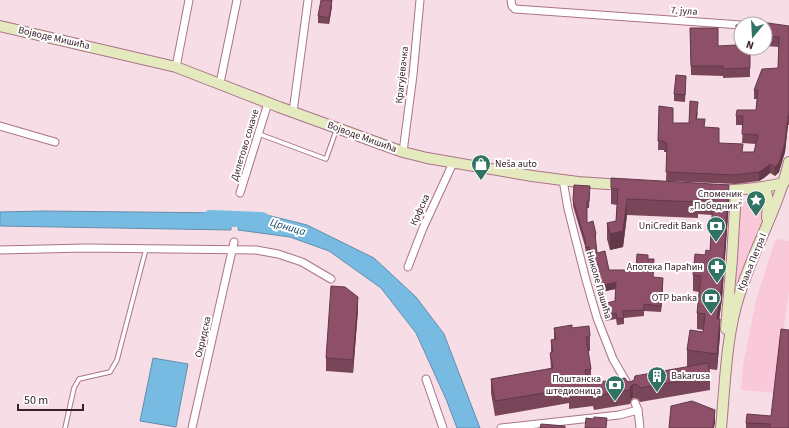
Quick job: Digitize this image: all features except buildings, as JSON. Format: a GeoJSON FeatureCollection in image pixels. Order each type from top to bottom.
{"type":"FeatureCollection","features":[{"type":"Feature","properties":{"kind":"main road","name":"Војводе Мишића"},"geometry":{"type":"LineString","coordinates":[[0,27],[176,67],[268,103],[403,152],[453,163],[563,180],[631,186]]}},
{"type":"Feature","properties":{"kind":"main road","name":"Краља Петра I"},"geometry":{"type":"LineString","coordinates":[[721,428],[729,343],[735,307],[767,224],[786,183],[789,162]]}},
{"type":"Feature","properties":{"kind":"main road"},"geometry":{"type":"LineString","coordinates":[[702,190],[736,191],[786,183]]}},
{"type":"Feature","properties":{"kind":"main road"},"geometry":{"type":"LineString","coordinates":[[765,187],[768,200],[767,224]]}},
{"type":"Feature","properties":{"kind":"main road","name":"Краља Петра I"},"geometry":{"type":"LineString","coordinates":[[729,343],[726,333],[726,322],[736,191]]}},
{"type":"Feature","properties":{"kind":"street"},"geometry":{"type":"LineString","coordinates":[[176,67],[189,0]]}},
{"type":"Feature","properties":{"kind":"street"},"geometry":{"type":"LineString","coordinates":[[220,83],[237,0]]}},
{"type":"Feature","properties":{"kind":"street"},"geometry":{"type":"LineString","coordinates":[[293,112],[308,0]]}},
{"type":"Feature","properties":{"kind":"street","name":"Крагујевачка"},"geometry":{"type":"LineString","coordinates":[[403,152],[413,75],[420,0]]}},
{"type":"Feature","properties":{"kind":"street","name":"7. јула"},"geometry":{"type":"LineString","coordinates":[[511,0],[512,6],[515,9],[733,24]]}},
{"type":"Feature","properties":{"kind":"street","name":"Дилетово сокаче"},"geometry":{"type":"LineString","coordinates":[[240,193],[268,103]]}},
{"type":"Feature","properties":{"kind":"street"},"geometry":{"type":"LineString","coordinates":[[0,126],[55,142]]}},
{"type":"Feature","properties":{"kind":"street","name":"Крфска"},"geometry":{"type":"LineString","coordinates":[[408,267],[423,228],[453,163]]}},
{"type":"Feature","properties":{"kind":"street","name":"Николе Пашића"},"geometry":{"type":"LineString","coordinates":[[563,180],[568,209],[598,318],[613,359],[630,391]]}},
{"type":"Feature","properties":{"kind":"street","name":"Охридска"},"geometry":{"type":"LineString","coordinates":[[192,428],[234,242]]}},
{"type":"Feature","properties":{"kind":"street"},"geometry":{"type":"LineString","coordinates":[[0,250],[86,248],[256,250],[278,254],[302,262],[331,279]]}},
{"type":"Feature","properties":{"kind":"street"},"geometry":{"type":"LineString","coordinates":[[426,379],[443,428]]}},
{"type":"Feature","properties":{"kind":"street"},"geometry":{"type":"LineString","coordinates":[[501,428],[619,415],[636,406],[640,428]]}},
{"type":"Feature","properties":{"kind":"lane"},"geometry":{"type":"LineString","coordinates":[[259,134],[326,159],[337,128]]}},
{"type":"Feature","properties":{"kind":"lane"},"geometry":{"type":"LineString","coordinates":[[65,428],[74,388],[78,379],[110,372],[117,360],[146,249]]}},
{"type":"Feature","properties":{"kind":"shaded area"},"geometry":{"type":"Polygon","coordinates":[[[756,198],[763,203],[766,210],[735,294],[737,243],[741,206],[747,200],[756,198]]]}},
{"type":"Feature","properties":{"kind":"shaded area"},"geometry":{"type":"Polygon","coordinates":[[[778,239],[789,241],[789,292],[774,393],[741,390],[743,365],[756,300],[775,240],[778,239]]]}},
{"type":"Feature","properties":{"kind":"water"},"geometry":{"type":"Polygon","coordinates":[[[0,212],[231,213],[231,230],[0,226],[0,212]]]}},
{"type":"Feature","properties":{"kind":"water"},"geometry":{"type":"Polygon","coordinates":[[[241,213],[271,216],[307,225],[374,258],[416,297],[444,334],[480,428],[457,428],[446,399],[416,333],[381,288],[329,251],[290,237],[238,230],[241,213]]]}},
{"type":"Feature","properties":{"kind":"water"},"geometry":{"type":"Polygon","coordinates":[[[153,358],[188,364],[176,427],[140,421],[153,358]]]}},
{"type":"Feature","properties":{"kind":"waterway","name":"Црница"},"geometry":{"type":"LineString","coordinates":[[210,218],[262,220]]}},
{"type":"Feature","properties":{"kind":"place","name":"Neša auto"},"geometry":{"type":"Point","coordinates":[481,181]}},
{"type":"Feature","properties":{"kind":"place","name":"Споменик „Победник”"},"geometry":{"type":"Point","coordinates":[756,217]}},
{"type":"Feature","properties":{"kind":"place","name":"UniCredit Bank"},"geometry":{"type":"Point","coordinates":[716,243]}},
{"type":"Feature","properties":{"kind":"place","name":"Апотека Параћин"},"geometry":{"type":"Point","coordinates":[717,284]}},
{"type":"Feature","properties":{"kind":"place","name":"OTP banka"},"geometry":{"type":"Point","coordinates":[711,315]}},
{"type":"Feature","properties":{"kind":"place","name":"Bakarusa"},"geometry":{"type":"Point","coordinates":[657,393]}},
{"type":"Feature","properties":{"kind":"place","name":"Поштанска штедионица"},"geometry":{"type":"Point","coordinates":[615,402]}}]}
